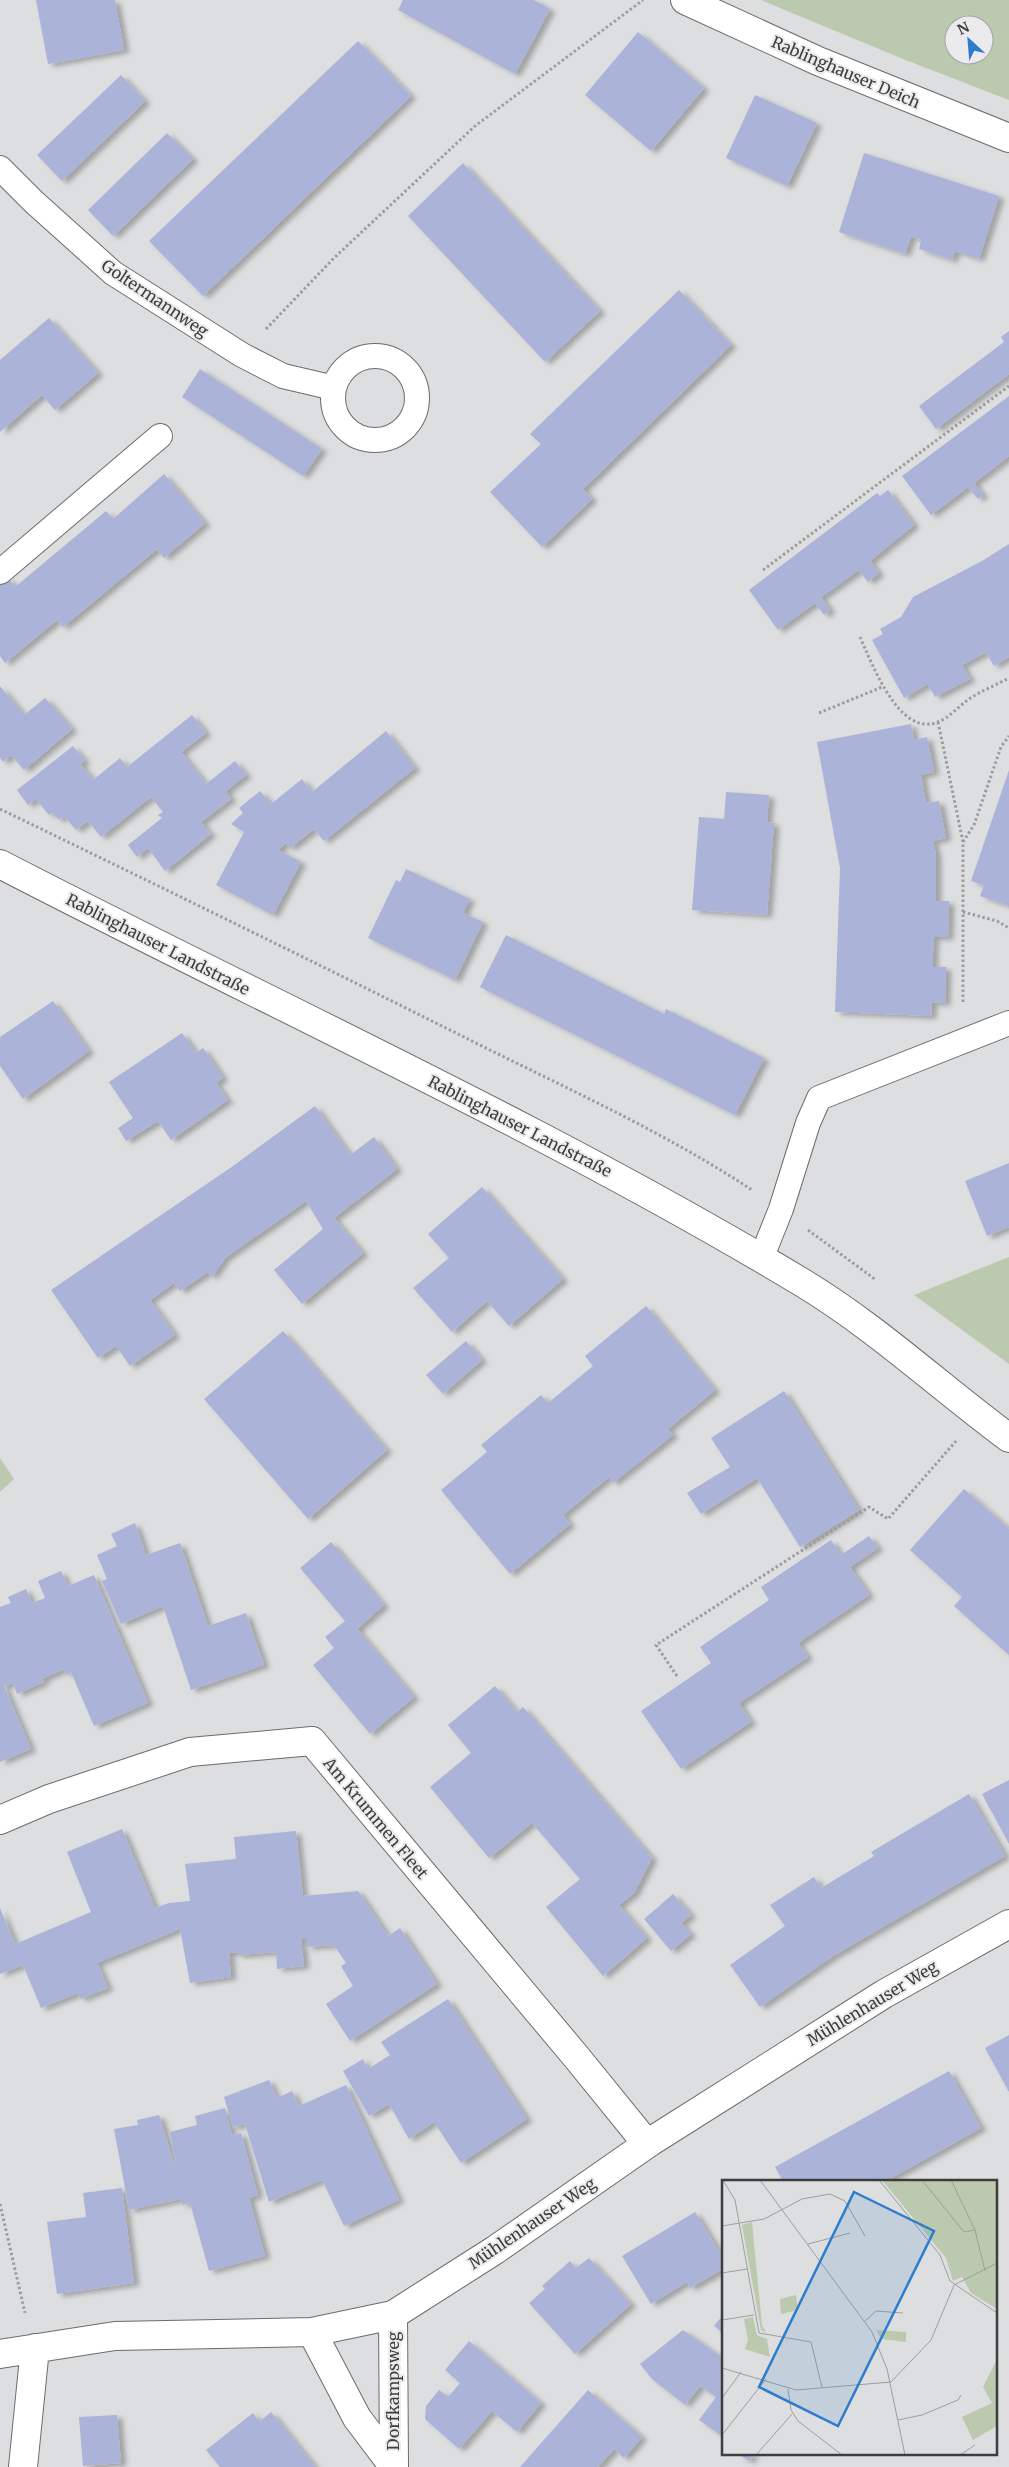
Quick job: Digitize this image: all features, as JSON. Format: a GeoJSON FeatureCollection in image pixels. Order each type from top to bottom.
{"type":"FeatureCollection","features":[{"type":"Feature","properties":{"kind":"street","name":"Rablinghauser Deich"},"geometry":{"type":"LineString","coordinates":[[685,0],[818,61],[1009,138]]}},
{"type":"Feature","properties":{"kind":"street","name":"Rablinghauser Landstraße"},"geometry":{"type":"LineString","coordinates":[[0,864],[166,950],[538,1134],[652,1196],[804,1284],[884,1337],[1009,1438]]}},
{"type":"Feature","properties":{"kind":"street","name":"Am Krummen Fleet"},"geometry":{"type":"LineString","coordinates":[[0,1820],[49,1799],[190,1752],[312,1741],[647,2144]]}},
{"type":"Feature","properties":{"kind":"street","name":"Mühlenhauser Weg"},"geometry":{"type":"LineString","coordinates":[[0,2354],[115,2336],[312,2332],[393,2315],[495,2250],[647,2144],[884,1994],[1009,1924]]}},
{"type":"Feature","properties":{"kind":"street","name":"Dorfkampsweg"},"geometry":{"type":"LineString","coordinates":[[393,2315],[394,2467]]}},
{"type":"Feature","properties":{"kind":"street","name":"Dorfkampsweg"},"geometry":{"type":"LineString","coordinates":[[312,2332],[357,2418],[394,2467]]}},
{"type":"Feature","properties":{"kind":"street"},"geometry":{"type":"LineString","coordinates":[[23,2467],[35,2348]]}},
{"type":"Feature","properties":{"kind":"lane","name":"Goltermannweg"},"geometry":{"type":"LineString","coordinates":[[0,168],[34,202],[113,273],[242,355],[283,376],[334,388]]}},
{"type":"Feature","properties":{"kind":"lane"},"geometry":{"type":"LineString","coordinates":[[0,572],[160,436]]}},
{"type":"Feature","properties":{"kind":"lane"},"geometry":{"type":"LineString","coordinates":[[761,1260],[781,1209],[808,1123],[819,1098],[1009,1023]]}},
{"type":"Feature","properties":{"kind":"path"},"geometry":{"type":"LineString","coordinates":[[242,355],[334,258],[475,126],[643,0]]}},
{"type":"Feature","properties":{"kind":"path"},"geometry":{"type":"LineString","coordinates":[[763,570],[1009,386]]}},
{"type":"Feature","properties":{"kind":"path"},"geometry":{"type":"LineString","coordinates":[[860,637],[882,687],[905,716],[922,724],[938,722],[970,698],[1009,678]]}},
{"type":"Feature","properties":{"kind":"path"},"geometry":{"type":"LineString","coordinates":[[819,713],[882,687]]}},
{"type":"Feature","properties":{"kind":"path"},"geometry":{"type":"LineString","coordinates":[[938,722],[963,842],[962,1041]]}},
{"type":"Feature","properties":{"kind":"path"},"geometry":{"type":"LineString","coordinates":[[963,842],[974,825],[1002,747],[1009,736]]}},
{"type":"Feature","properties":{"kind":"path"},"geometry":{"type":"LineString","coordinates":[[0,809],[258,933],[622,1116],[710,1163],[781,1209],[876,1280]]}},
{"type":"Feature","properties":{"kind":"path"},"geometry":{"type":"LineString","coordinates":[[963,912],[997,921],[1009,928]]}},
{"type":"Feature","properties":{"kind":"path"},"geometry":{"type":"LineString","coordinates":[[676,1676],[656,1645],[869,1507],[888,1519],[979,1415]]}},
{"type":"Feature","properties":{"kind":"path"},"geometry":{"type":"LineString","coordinates":[[0,2204],[35,2348]]}},
{"type":"Feature","properties":{"kind":"green space"},"geometry":{"type":"Polygon","coordinates":[[[761,0],[1009,0],[1009,100],[903,59],[761,0]]]}},
{"type":"Feature","properties":{"kind":"green space"},"geometry":{"type":"Polygon","coordinates":[[[1009,1257],[1009,1364],[914,1295],[1009,1257]]]}},
{"type":"Feature","properties":{"kind":"green space"},"geometry":{"type":"Polygon","coordinates":[[[0,1458],[14,1479],[0,1492],[0,1458]]]}},
{"type":"Feature","properties":{"kind":"building"},"geometry":{"type":"Polygon","coordinates":[[[36,0],[115,0],[124,50],[48,64],[36,0]]]}},
{"type":"Feature","properties":{"kind":"building"},"geometry":{"type":"Polygon","coordinates":[[[403,0],[534,0],[550,9],[515,74],[398,10],[403,0]]]}},
{"type":"Feature","properties":{"kind":"building"},"geometry":{"type":"Polygon","coordinates":[[[638,32],[704,88],[651,151],[585,95],[638,32]]]}},
{"type":"Feature","properties":{"kind":"building"},"geometry":{"type":"Polygon","coordinates":[[[358,41],[411,96],[203,296],[149,241],[358,41]]]}},
{"type":"Feature","properties":{"kind":"building"},"geometry":{"type":"Polygon","coordinates":[[[121,75],[145,101],[62,181],[37,155],[121,75]]]}},
{"type":"Feature","properties":{"kind":"building"},"geometry":{"type":"Polygon","coordinates":[[[755,95],[817,123],[787,186],[726,158],[755,95]]]}},
{"type":"Feature","properties":{"kind":"building"},"geometry":{"type":"Polygon","coordinates":[[[167,133],[193,159],[113,236],[88,210],[167,133]]]}},
{"type":"Feature","properties":{"kind":"building"},"geometry":{"type":"Polygon","coordinates":[[[864,153],[999,196],[979,259],[955,251],[952,260],[919,249],[921,240],[911,236],[905,254],[839,232],[864,153]]]}},
{"type":"Feature","properties":{"kind":"building"},"geometry":{"type":"Polygon","coordinates":[[[463,163],[600,311],[545,362],[408,216],[463,163]]]}},
{"type":"Feature","properties":{"kind":"building"},"geometry":{"type":"Polygon","coordinates":[[[679,290],[731,345],[583,489],[592,499],[542,547],[490,492],[541,444],[530,434],[679,290]]]}},
{"type":"Feature","properties":{"kind":"building"},"geometry":{"type":"Polygon","coordinates":[[[49,318],[98,373],[55,410],[42,395],[0,432],[0,360],[49,318]]]}},
{"type":"Feature","properties":{"kind":"building"},"geometry":{"type":"Polygon","coordinates":[[[1009,331],[1009,374],[936,429],[919,406],[1004,342],[1001,337],[1009,331]]]}},
{"type":"Feature","properties":{"kind":"building"},"geometry":{"type":"Polygon","coordinates":[[[200,369],[322,449],[303,476],[182,397],[200,369]]]}},
{"type":"Feature","properties":{"kind":"building"},"geometry":{"type":"Polygon","coordinates":[[[1009,396],[1009,456],[974,483],[983,495],[978,499],[968,487],[931,515],[902,476],[1009,396]]]}},
{"type":"Feature","properties":{"kind":"building"},"geometry":{"type":"Polygon","coordinates":[[[164,474],[205,523],[164,558],[157,549],[63,627],[57,620],[5,663],[0,656],[0,585],[8,578],[15,587],[106,511],[113,519],[164,474]]]}},
{"type":"Feature","properties":{"kind":"building"},"geometry":{"type":"Polygon","coordinates":[[[888,490],[914,525],[870,561],[879,573],[868,582],[859,570],[821,597],[830,610],[824,615],[815,603],[778,630],[749,590],[877,493],[880,496],[888,490]]]}},
{"type":"Feature","properties":{"kind":"building"},"geometry":{"type":"Polygon","coordinates":[[[1009,544],[1009,657],[994,666],[986,652],[962,665],[970,679],[935,697],[928,684],[904,698],[872,640],[883,634],[880,629],[901,617],[913,597],[982,561],[1009,544]]]}},
{"type":"Feature","properties":{"kind":"building"},"geometry":{"type":"Polygon","coordinates":[[[0,686],[24,715],[45,698],[72,729],[24,770],[11,755],[3,762],[0,758],[0,686]]]}},
{"type":"Feature","properties":{"kind":"building"},"geometry":{"type":"Polygon","coordinates":[[[192,715],[206,733],[181,752],[206,784],[235,761],[246,775],[226,791],[231,799],[201,822],[211,834],[165,871],[148,848],[137,857],[128,845],[162,818],[158,815],[163,812],[151,797],[101,837],[88,821],[76,830],[64,816],[59,820],[52,812],[49,815],[36,799],[28,805],[17,790],[73,746],[85,761],[80,764],[93,780],[120,758],[127,767],[192,715]]]}},
{"type":"Feature","properties":{"kind":"building"},"geometry":{"type":"Polygon","coordinates":[[[911,724],[914,740],[927,737],[934,772],[921,775],[926,803],[939,801],[946,838],[933,841],[936,855],[936,901],[949,901],[948,937],[934,937],[933,952],[933,967],[946,967],[945,1003],[932,1002],[931,1016],[835,1012],[840,868],[817,742],[911,724]]]}},
{"type":"Feature","properties":{"kind":"building"},"geometry":{"type":"Polygon","coordinates":[[[386,731],[415,768],[324,841],[314,829],[290,848],[286,843],[278,850],[301,862],[273,915],[216,885],[244,832],[231,824],[243,813],[239,808],[260,791],[271,804],[302,779],[312,792],[386,731]]]}},
{"type":"Feature","properties":{"kind":"building"},"geometry":{"type":"Polygon","coordinates":[[[1009,770],[1009,906],[980,896],[984,885],[971,881],[1009,770]]]}},
{"type":"Feature","properties":{"kind":"building"},"geometry":{"type":"Polygon","coordinates":[[[726,792],[769,795],[767,822],[774,823],[767,915],[692,910],[699,817],[724,819],[726,792]]]}},
{"type":"Feature","properties":{"kind":"building"},"geometry":{"type":"Polygon","coordinates":[[[406,869],[470,899],[463,913],[483,922],[455,980],[368,938],[396,880],[400,882],[406,869]]]}},
{"type":"Feature","properties":{"kind":"building"},"geometry":{"type":"Polygon","coordinates":[[[506,935],[664,1014],[666,1009],[764,1058],[735,1115],[480,987],[506,935]]]}},
{"type":"Feature","properties":{"kind":"building"},"geometry":{"type":"Polygon","coordinates":[[[53,1001],[89,1051],[23,1099],[0,1066],[0,1037],[53,1001]]]}},
{"type":"Feature","properties":{"kind":"building"},"geometry":{"type":"Polygon","coordinates":[[[182,1033],[196,1053],[203,1048],[223,1078],[216,1083],[228,1100],[171,1140],[158,1121],[126,1141],[118,1128],[133,1118],[109,1082],[182,1033]]]}},
{"type":"Feature","properties":{"kind":"building"},"geometry":{"type":"Polygon","coordinates":[[[315,1106],[350,1155],[374,1137],[397,1169],[334,1218],[363,1253],[302,1304],[274,1270],[323,1229],[306,1201],[225,1258],[212,1277],[208,1272],[180,1291],[174,1283],[150,1300],[175,1335],[130,1366],[116,1346],[98,1358],[51,1290],[233,1166],[315,1106]]]}},
{"type":"Feature","properties":{"kind":"building"},"geometry":{"type":"Polygon","coordinates":[[[1009,1163],[1009,1227],[987,1236],[965,1181],[1009,1163]]]}},
{"type":"Feature","properties":{"kind":"building"},"geometry":{"type":"Polygon","coordinates":[[[482,1187],[563,1279],[509,1326],[487,1301],[452,1332],[413,1288],[449,1258],[428,1234],[482,1187]]]}},
{"type":"Feature","properties":{"kind":"building"},"geometry":{"type":"Polygon","coordinates":[[[646,1306],[715,1390],[668,1429],[673,1435],[613,1483],[609,1477],[563,1515],[570,1524],[510,1574],[441,1490],[487,1452],[481,1445],[541,1395],[548,1403],[593,1366],[585,1356],[646,1306]]]}},
{"type":"Feature","properties":{"kind":"building"},"geometry":{"type":"Polygon","coordinates":[[[283,1331],[387,1450],[308,1519],[204,1399],[283,1331]]]}},
{"type":"Feature","properties":{"kind":"building"},"geometry":{"type":"Polygon","coordinates":[[[466,1341],[482,1360],[443,1394],[426,1375],[466,1341]]]}},
{"type":"Feature","properties":{"kind":"building"},"geometry":{"type":"Polygon","coordinates":[[[784,1391],[859,1510],[800,1547],[757,1478],[701,1514],[687,1493],[730,1467],[711,1438],[784,1391]]]}},
{"type":"Feature","properties":{"kind":"building"},"geometry":{"type":"Polygon","coordinates":[[[964,1489],[1009,1529],[1009,1655],[954,1606],[962,1597],[910,1550],[964,1489]]]}},
{"type":"Feature","properties":{"kind":"building"},"geometry":{"type":"Polygon","coordinates":[[[135,1523],[146,1555],[180,1543],[208,1626],[246,1613],[264,1665],[191,1690],[163,1606],[121,1624],[102,1581],[107,1579],[97,1555],[117,1546],[111,1534],[135,1523]]]}},
{"type":"Feature","properties":{"kind":"building"},"geometry":{"type":"Polygon","coordinates":[[[869,1536],[878,1548],[850,1567],[869,1595],[798,1643],[808,1657],[739,1703],[751,1722],[681,1769],[641,1711],[711,1663],[700,1647],[769,1600],[761,1587],[831,1540],[841,1555],[869,1536]]]}},
{"type":"Feature","properties":{"kind":"building"},"geometry":{"type":"Polygon","coordinates":[[[331,1542],[384,1605],[357,1629],[414,1697],[370,1734],[313,1665],[334,1648],[325,1637],[345,1621],[300,1568],[331,1542]]]}},
{"type":"Feature","properties":{"kind":"building"},"geometry":{"type":"Polygon","coordinates":[[[61,1571],[68,1586],[94,1575],[148,1703],[94,1726],[71,1672],[67,1675],[64,1669],[42,1679],[44,1682],[17,1694],[13,1683],[4,1686],[31,1749],[0,1762],[0,1607],[11,1603],[8,1597],[26,1589],[32,1603],[45,1598],[38,1581],[61,1571]]]}},
{"type":"Feature","properties":{"kind":"building"},"geometry":{"type":"Polygon","coordinates":[[[495,1686],[517,1712],[523,1707],[652,1858],[634,1893],[619,1905],[647,1938],[603,1976],[546,1907],[580,1879],[532,1823],[489,1858],[430,1787],[471,1753],[448,1725],[495,1686]]]}},
{"type":"Feature","properties":{"kind":"building"},"geometry":{"type":"Polygon","coordinates":[[[1009,1780],[1009,1844],[982,1794],[1009,1780]]]}},
{"type":"Feature","properties":{"kind":"building"},"geometry":{"type":"Polygon","coordinates":[[[969,1794],[1005,1856],[833,1956],[760,2007],[730,1965],[785,1926],[770,1905],[814,1877],[821,1888],[874,1856],[871,1852],[969,1794]]]}},
{"type":"Feature","properties":{"kind":"building"},"geometry":{"type":"Polygon","coordinates":[[[122,1829],[155,1908],[169,1903],[190,1901],[185,1864],[236,1859],[234,1837],[296,1831],[303,1896],[358,1891],[388,1936],[400,1928],[437,1984],[350,2041],[326,2004],[353,1986],[341,1966],[346,1963],[334,1945],[307,1947],[307,1939],[301,1939],[304,1966],[277,1969],[276,1952],[238,1955],[238,1952],[229,1953],[231,1977],[190,1983],[180,1929],[97,1963],[108,1988],[80,1999],[78,1993],[41,2008],[23,1965],[0,1974],[0,1908],[15,1944],[91,1912],[67,1852],[122,1829]]]}},
{"type":"Feature","properties":{"kind":"building"},"geometry":{"type":"Polygon","coordinates":[[[673,1894],[691,1915],[681,1923],[691,1934],[671,1951],[644,1919],[673,1894]]]}},
{"type":"Feature","properties":{"kind":"building"},"geometry":{"type":"Polygon","coordinates":[[[448,1999],[527,2119],[461,2163],[434,2122],[409,2139],[389,2104],[369,2116],[343,2071],[363,2059],[368,2069],[390,2055],[381,2042],[448,1999]]]}},
{"type":"Feature","properties":{"kind":"building"},"geometry":{"type":"Polygon","coordinates":[[[1009,2035],[1009,2092],[985,2048],[1009,2035]]]}},
{"type":"Feature","properties":{"kind":"building"},"geometry":{"type":"Polygon","coordinates":[[[949,2071],[981,2128],[888,2180],[782,2180],[775,2167],[949,2071]]]}},
{"type":"Feature","properties":{"kind":"building"},"geometry":{"type":"Polygon","coordinates":[[[269,2080],[277,2098],[292,2091],[299,2106],[346,2085],[399,2200],[344,2226],[322,2180],[269,2202],[245,2124],[233,2127],[224,2097],[269,2080]]]}},
{"type":"Feature","properties":{"kind":"building"},"geometry":{"type":"Polygon","coordinates":[[[225,2108],[232,2135],[241,2133],[258,2195],[249,2198],[265,2256],[209,2271],[190,2203],[182,2205],[181,2199],[129,2210],[114,2129],[138,2125],[137,2120],[159,2115],[177,2173],[170,2132],[197,2125],[195,2116],[225,2108]]]}},
{"type":"Feature","properties":{"kind":"building"},"geometry":{"type":"Polygon","coordinates":[[[122,2188],[134,2283],[57,2294],[47,2222],[86,2217],[83,2193],[122,2188]]]}},
{"type":"Feature","properties":{"kind":"building"},"geometry":{"type":"Polygon","coordinates":[[[695,2212],[722,2256],[722,2270],[690,2288],[687,2282],[651,2304],[622,2256],[695,2212]]]}},
{"type":"Feature","properties":{"kind":"building"},"geometry":{"type":"Polygon","coordinates":[[[589,2258],[631,2304],[575,2354],[529,2303],[545,2289],[542,2286],[570,2261],[576,2268],[589,2258]]]}},
{"type":"Feature","properties":{"kind":"building"},"geometry":{"type":"Polygon","coordinates":[[[722,2316],[722,2332],[714,2326],[722,2316]]]}},
{"type":"Feature","properties":{"kind":"building"},"geometry":{"type":"Polygon","coordinates":[[[683,2330],[722,2357],[722,2436],[699,2420],[716,2397],[700,2386],[685,2405],[652,2379],[640,2364],[683,2330]]]}},
{"type":"Feature","properties":{"kind":"building"},"geometry":{"type":"Polygon","coordinates":[[[469,2341],[541,2403],[517,2432],[492,2411],[459,2449],[425,2419],[426,2406],[439,2390],[448,2397],[460,2383],[445,2370],[469,2341]]]}},
{"type":"Feature","properties":{"kind":"building"},"geometry":{"type":"Polygon","coordinates":[[[588,2390],[642,2437],[624,2458],[614,2449],[598,2467],[520,2467],[588,2390]]]}},
{"type":"Feature","properties":{"kind":"building"},"geometry":{"type":"Polygon","coordinates":[[[271,2412],[315,2467],[220,2467],[206,2450],[253,2413],[259,2422],[271,2412]]]}},
{"type":"Feature","properties":{"kind":"building"},"geometry":{"type":"Polygon","coordinates":[[[117,2415],[121,2463],[83,2466],[79,2417],[117,2415]]]}},
{"type":"Feature","properties":{"kind":"building"},"geometry":{"type":"Polygon","coordinates":[[[738,2454],[753,2454],[749,2461],[738,2454]]]}}]}
